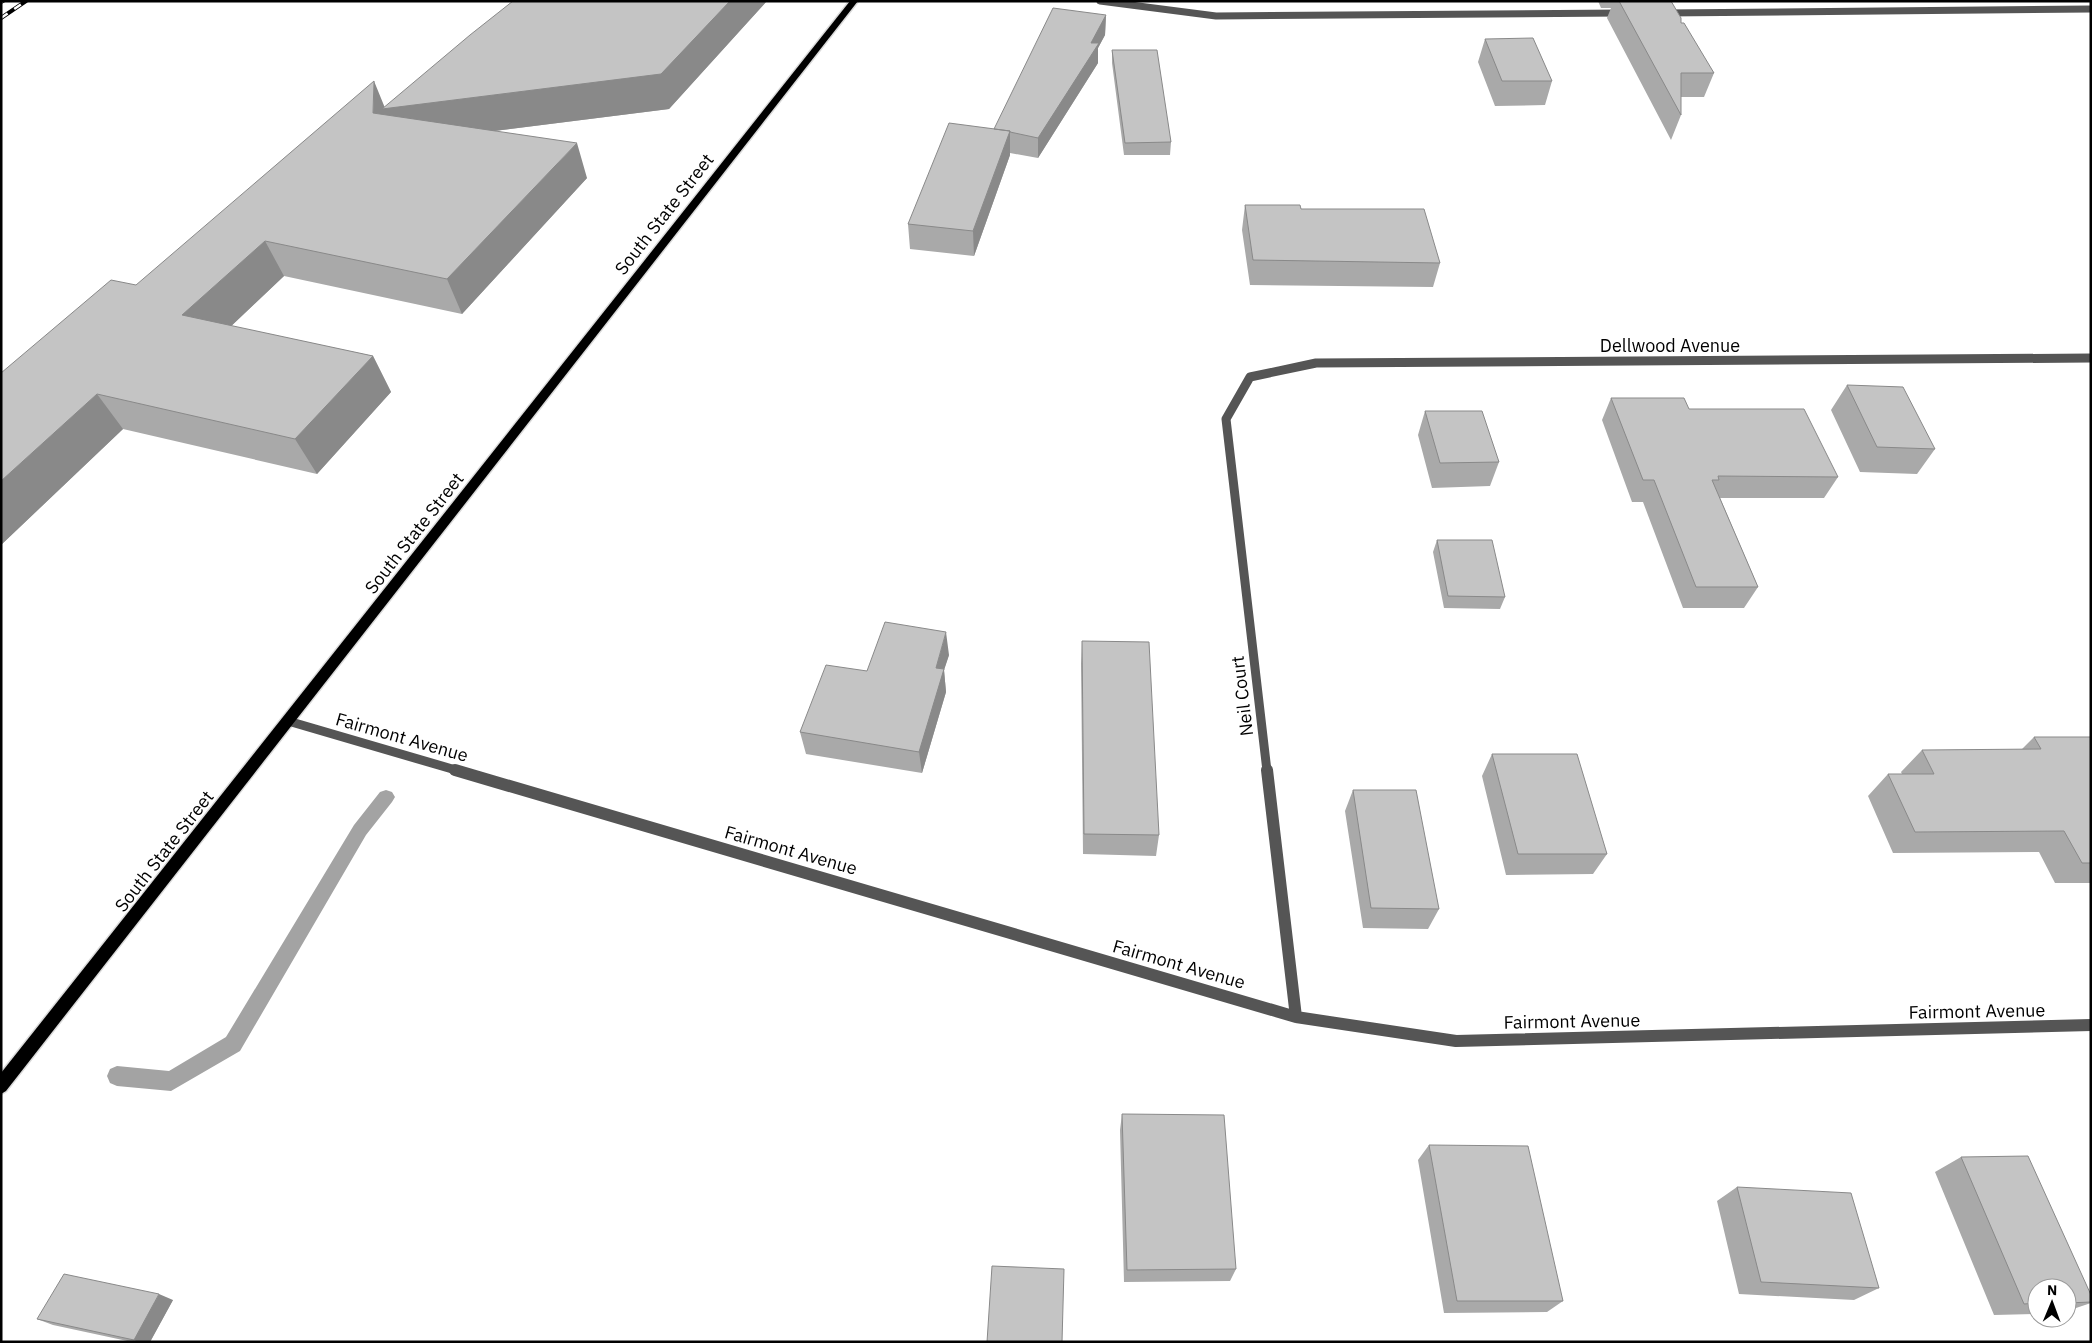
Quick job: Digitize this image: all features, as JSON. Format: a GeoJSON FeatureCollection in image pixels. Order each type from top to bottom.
{"type":"FeatureCollection","features":[{"type":"Feature","properties":{"kind":"main road","name":"South State Street"},"geometry":{"type":"LineString","coordinates":[[1,1086],[854,1]]}},
{"type":"Feature","properties":{"kind":"street"},"geometry":{"type":"LineString","coordinates":[[1100,1],[1216,16],[1633,13]]}},
{"type":"Feature","properties":{"kind":"street"},"geometry":{"type":"LineString","coordinates":[[1653,13],[2091,9]]}},
{"type":"Feature","properties":{"kind":"street","name":"Dellwood Avenue"},"geometry":{"type":"LineString","coordinates":[[1250,377],[1316,363],[2091,358]]}},
{"type":"Feature","properties":{"kind":"street","name":"Neil Court"},"geometry":{"type":"LineString","coordinates":[[1250,377],[1226,419],[1296,1017]]}},
{"type":"Feature","properties":{"kind":"street","name":"Fairmont Avenue"},"geometry":{"type":"LineString","coordinates":[[288,721],[1296,1017],[1456,1041],[2091,1025]]}},
{"type":"Feature","properties":{"kind":"building"},"geometry":{"type":"Polygon","coordinates":[[[513,1],[730,1],[661,74],[382,109],[513,1]]]}},
{"type":"Feature","properties":{"kind":"building"},"geometry":{"type":"Polygon","coordinates":[[[1619,1],[1671,1],[1681,18],[1681,23],[1684,23],[1714,73],[1681,73],[1681,115],[1619,1]]]}},
{"type":"Feature","properties":{"kind":"building"},"geometry":{"type":"Polygon","coordinates":[[[1053,8],[1106,15],[1091,43],[1099,43],[1038,138],[994,129],[1053,8]]]}},
{"type":"Feature","properties":{"kind":"building"},"geometry":{"type":"Polygon","coordinates":[[[1533,38],[1552,81],[1502,81],[1485,39],[1533,38]]]}},
{"type":"Feature","properties":{"kind":"building"},"geometry":{"type":"Polygon","coordinates":[[[1112,50],[1157,50],[1171,142],[1125,143],[1112,50]]]}},
{"type":"Feature","properties":{"kind":"building"},"geometry":{"type":"Polygon","coordinates":[[[374,81],[373,113],[577,143],[447,279],[265,241],[182,315],[373,356],[295,439],[97,394],[1,481],[1,373],[111,280],[136,285],[374,81]]]}},
{"type":"Feature","properties":{"kind":"building"},"geometry":{"type":"Polygon","coordinates":[[[949,123],[1010,131],[973,231],[908,224],[949,123]]]}},
{"type":"Feature","properties":{"kind":"building"},"geometry":{"type":"Polygon","coordinates":[[[1245,205],[1300,205],[1301,209],[1424,209],[1440,263],[1253,260],[1245,205]]]}},
{"type":"Feature","properties":{"kind":"building"},"geometry":{"type":"Polygon","coordinates":[[[1847,385],[1903,387],[1935,449],[1877,447],[1847,385]]]}},
{"type":"Feature","properties":{"kind":"building"},"geometry":{"type":"Polygon","coordinates":[[[1611,398],[1684,398],[1689,409],[1804,409],[1838,477],[1718,476],[1719,480],[1712,480],[1758,587],[1696,587],[1654,480],[1643,480],[1611,398]]]}},
{"type":"Feature","properties":{"kind":"building"},"geometry":{"type":"Polygon","coordinates":[[[1425,411],[1482,411],[1499,462],[1440,463],[1425,411]]]}},
{"type":"Feature","properties":{"kind":"building"},"geometry":{"type":"Polygon","coordinates":[[[1437,540],[1492,540],[1505,597],[1448,596],[1437,540]]]}},
{"type":"Feature","properties":{"kind":"building"},"geometry":{"type":"Polygon","coordinates":[[[885,622],[946,632],[936,668],[944,669],[919,752],[800,732],[826,665],[867,671],[885,622]]]}},
{"type":"Feature","properties":{"kind":"building"},"geometry":{"type":"Polygon","coordinates":[[[1082,641],[1149,642],[1159,835],[1084,834],[1082,641]]]}},
{"type":"Feature","properties":{"kind":"building"},"geometry":{"type":"Polygon","coordinates":[[[2034,737],[2091,737],[2091,863],[2082,863],[2064,831],[1915,832],[1888,774],[1934,774],[1922,750],[2041,749],[2034,737]]]}},
{"type":"Feature","properties":{"kind":"building"},"geometry":{"type":"Polygon","coordinates":[[[1492,754],[1577,754],[1607,854],[1518,854],[1492,754]]]}},
{"type":"Feature","properties":{"kind":"building"},"geometry":{"type":"Polygon","coordinates":[[[1353,790],[1416,790],[1439,909],[1371,908],[1353,790]]]}},
{"type":"Feature","properties":{"kind":"building"},"geometry":{"type":"Polygon","coordinates":[[[1122,1114],[1224,1115],[1236,1269],[1127,1270],[1122,1114]]]}},
{"type":"Feature","properties":{"kind":"building"},"geometry":{"type":"Polygon","coordinates":[[[1429,1145],[1528,1146],[1563,1301],[1457,1301],[1429,1145]]]}},
{"type":"Feature","properties":{"kind":"building"},"geometry":{"type":"Polygon","coordinates":[[[2028,1156],[2091,1295],[2091,1302],[2077,1303],[2077,1278],[2027,1278],[2027,1304],[2024,1304],[1961,1157],[2028,1156]]]}},
{"type":"Feature","properties":{"kind":"building"},"geometry":{"type":"Polygon","coordinates":[[[1737,1187],[1851,1193],[1879,1288],[1761,1282],[1737,1187]]]}},
{"type":"Feature","properties":{"kind":"building"},"geometry":{"type":"Polygon","coordinates":[[[992,1266],[1064,1269],[1062,1342],[987,1342],[992,1266]]]}},
{"type":"Feature","properties":{"kind":"building"},"geometry":{"type":"Polygon","coordinates":[[[64,1274],[159,1294],[134,1340],[37,1319],[64,1274]]]}},
{"type":"Feature","properties":{"kind":"waterway"},"geometry":{"type":"LineString","coordinates":[[117,1076],[171,1081],[233,1044],[360,830],[386,797]]}},
{"type":"Feature","properties":{"kind":"railway"},"geometry":{"type":"LineString","coordinates":[[1,18],[26,1]]}}]}
